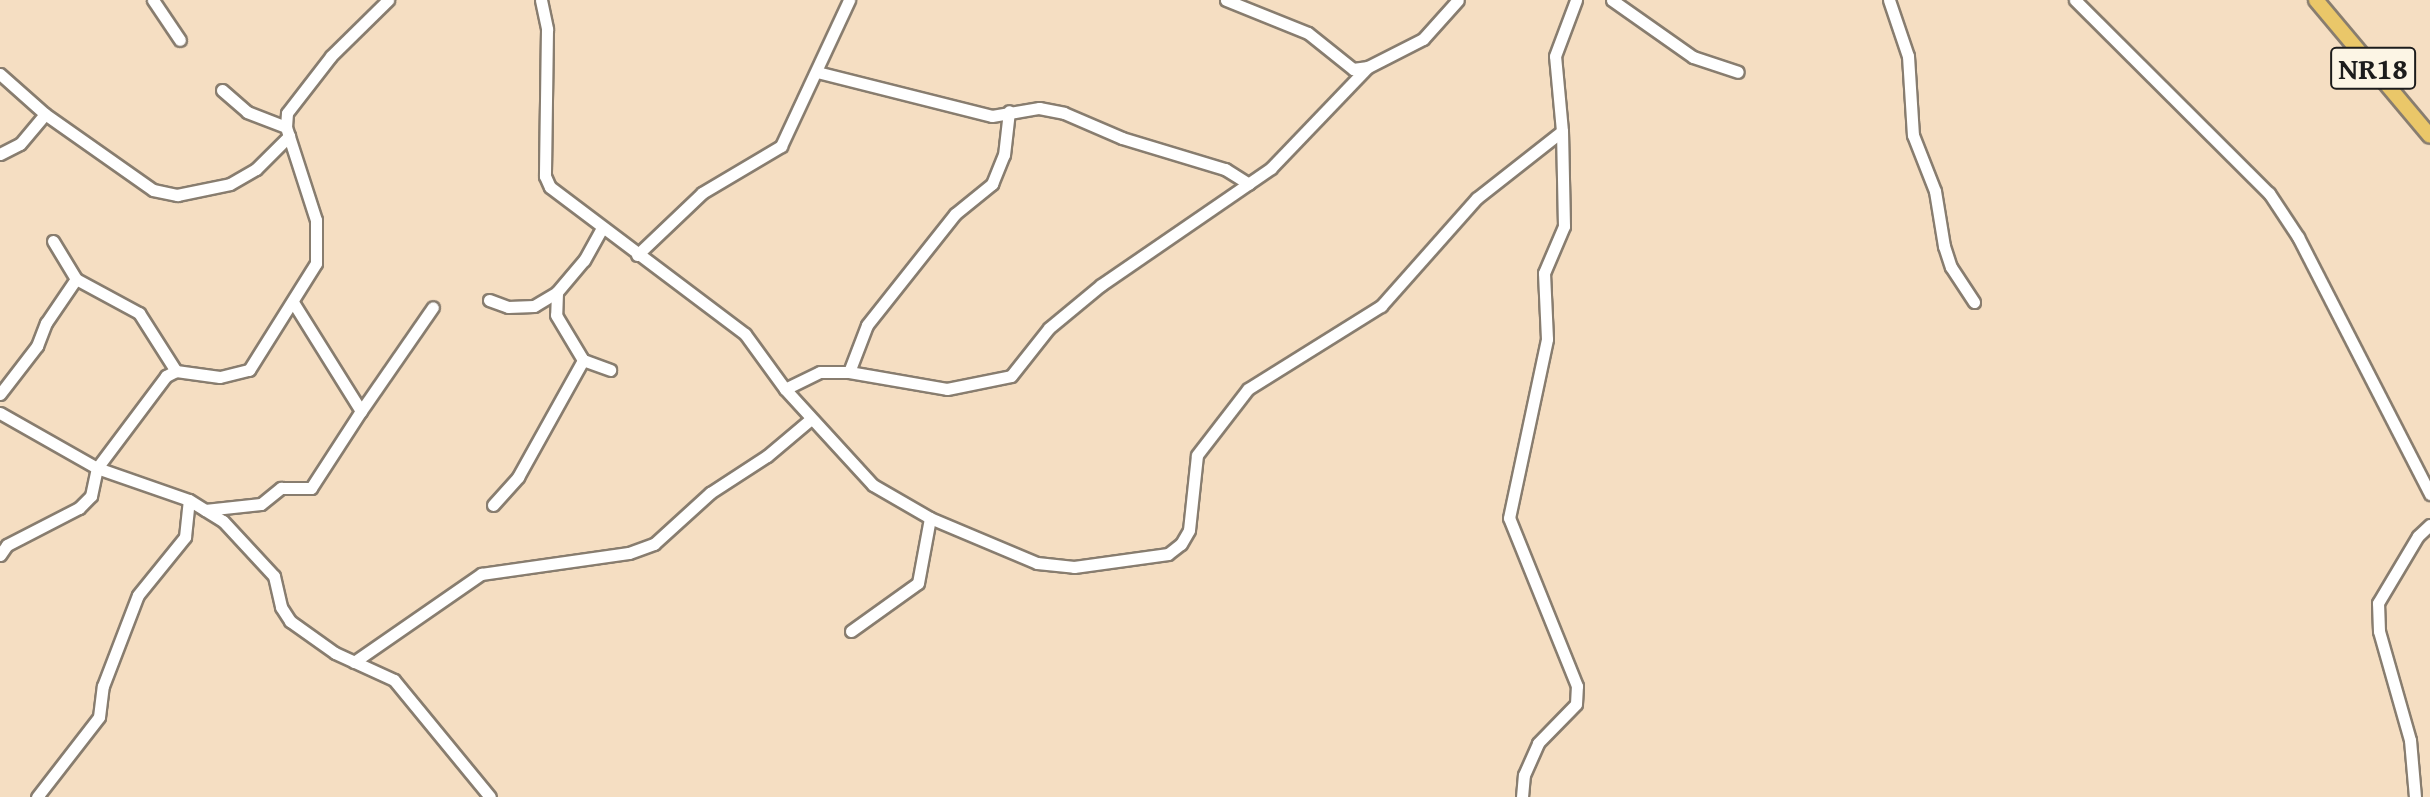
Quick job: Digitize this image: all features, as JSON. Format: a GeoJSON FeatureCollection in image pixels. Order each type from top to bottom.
{"type":"FeatureCollection","features":[{"type":"Feature","properties":{"kind":"main road","name":"NR18"},"geometry":{"type":"LineString","coordinates":[[2316,0],[2430,136]]}},
{"type":"Feature","properties":{"kind":"street"},"geometry":{"type":"LineString","coordinates":[[153,0],[180,40]]}},
{"type":"Feature","properties":{"kind":"street"},"geometry":{"type":"LineString","coordinates":[[0,555],[30,531],[79,508],[91,496],[97,468],[166,376],[176,371],[220,377],[249,370],[316,263],[318,243],[306,182],[288,131],[287,113],[331,56],[388,0]]}},
{"type":"Feature","properties":{"kind":"street"},"geometry":{"type":"LineString","coordinates":[[541,0],[547,29],[545,176],[550,187],[637,255],[690,289],[745,334],[785,389],[873,485],[930,518],[1037,563],[1100,566],[1168,554],[1189,530],[1197,455],[1248,389],[1381,306],[1477,198],[1562,131]]}},
{"type":"Feature","properties":{"kind":"street"},"geometry":{"type":"LineString","coordinates":[[637,255],[702,193],[774,154],[817,72],[849,0]]}},
{"type":"Feature","properties":{"kind":"street"},"geometry":{"type":"LineString","coordinates":[[1226,0],[1308,33],[1353,69],[1368,67]]}},
{"type":"Feature","properties":{"kind":"street"},"geometry":{"type":"LineString","coordinates":[[785,389],[820,372],[849,372],[947,389],[1011,376],[1049,328],[1101,285],[1271,168],[1368,67],[1423,39],[1458,0]]}},
{"type":"Feature","properties":{"kind":"street"},"geometry":{"type":"LineString","coordinates":[[1522,797],[1524,775],[1538,743],[1576,704],[1577,686],[1509,518],[1547,339],[1544,273],[1564,226],[1562,131],[1555,56],[1576,0]]}},
{"type":"Feature","properties":{"kind":"street"},"geometry":{"type":"LineString","coordinates":[[1612,0],[1693,57],[1738,72]]}},
{"type":"Feature","properties":{"kind":"street"},"geometry":{"type":"LineString","coordinates":[[1889,0],[1908,56],[1913,135],[1935,191],[1944,246],[1951,267],[1974,302]]}},
{"type":"Feature","properties":{"kind":"street"},"geometry":{"type":"LineString","coordinates":[[2075,0],[2269,193],[2298,237],[2430,494]]}},
{"type":"Feature","properties":{"kind":"street"},"geometry":{"type":"LineString","coordinates":[[817,72],[992,116],[1039,108],[1064,113],[1122,138],[1225,169],[1249,184]]}},
{"type":"Feature","properties":{"kind":"street"},"geometry":{"type":"LineString","coordinates":[[0,74],[45,114],[128,177],[177,195],[230,184],[256,169],[288,131]]}},
{"type":"Feature","properties":{"kind":"street"},"geometry":{"type":"LineString","coordinates":[[222,90],[247,112],[288,131]]}},
{"type":"Feature","properties":{"kind":"street"},"geometry":{"type":"LineString","coordinates":[[849,372],[867,325],[955,214],[992,184],[1004,155],[1009,111]]}},
{"type":"Feature","properties":{"kind":"street"},"geometry":{"type":"LineString","coordinates":[[0,154],[20,144],[45,114]]}},
{"type":"Feature","properties":{"kind":"street"},"geometry":{"type":"LineString","coordinates":[[489,300],[508,307],[534,306],[557,292],[584,260],[602,228]]}},
{"type":"Feature","properties":{"kind":"street"},"geometry":{"type":"LineString","coordinates":[[53,241],[76,279],[139,313],[176,371]]}},
{"type":"Feature","properties":{"kind":"street"},"geometry":{"type":"LineString","coordinates":[[0,394],[37,346],[46,323],[76,279]]}},
{"type":"Feature","properties":{"kind":"street"},"geometry":{"type":"LineString","coordinates":[[557,292],[556,315],[583,360],[610,370]]}},
{"type":"Feature","properties":{"kind":"street"},"geometry":{"type":"LineString","coordinates":[[293,302],[361,411]]}},
{"type":"Feature","properties":{"kind":"street"},"geometry":{"type":"LineString","coordinates":[[205,510],[261,504],[281,488],[311,488],[433,307]]}},
{"type":"Feature","properties":{"kind":"street"},"geometry":{"type":"LineString","coordinates":[[493,505],[518,477],[583,360]]}},
{"type":"Feature","properties":{"kind":"street"},"geometry":{"type":"LineString","coordinates":[[0,413],[97,468],[189,500],[205,510],[264,563],[290,621],[354,662],[394,680],[490,797]]}},
{"type":"Feature","properties":{"kind":"street"},"geometry":{"type":"LineString","coordinates":[[354,662],[481,574],[629,553],[654,544],[710,493],[767,456],[811,419]]}},
{"type":"Feature","properties":{"kind":"street"},"geometry":{"type":"LineString","coordinates":[[37,797],[99,717],[103,686],[138,595],[185,537],[189,500]]}},
{"type":"Feature","properties":{"kind":"street"},"geometry":{"type":"LineString","coordinates":[[851,631],[918,583],[930,518]]}},
{"type":"Feature","properties":{"kind":"street"},"geometry":{"type":"LineString","coordinates":[[2415,797],[2410,740],[2379,631],[2378,603],[2418,536],[2430,525]]}}]}
